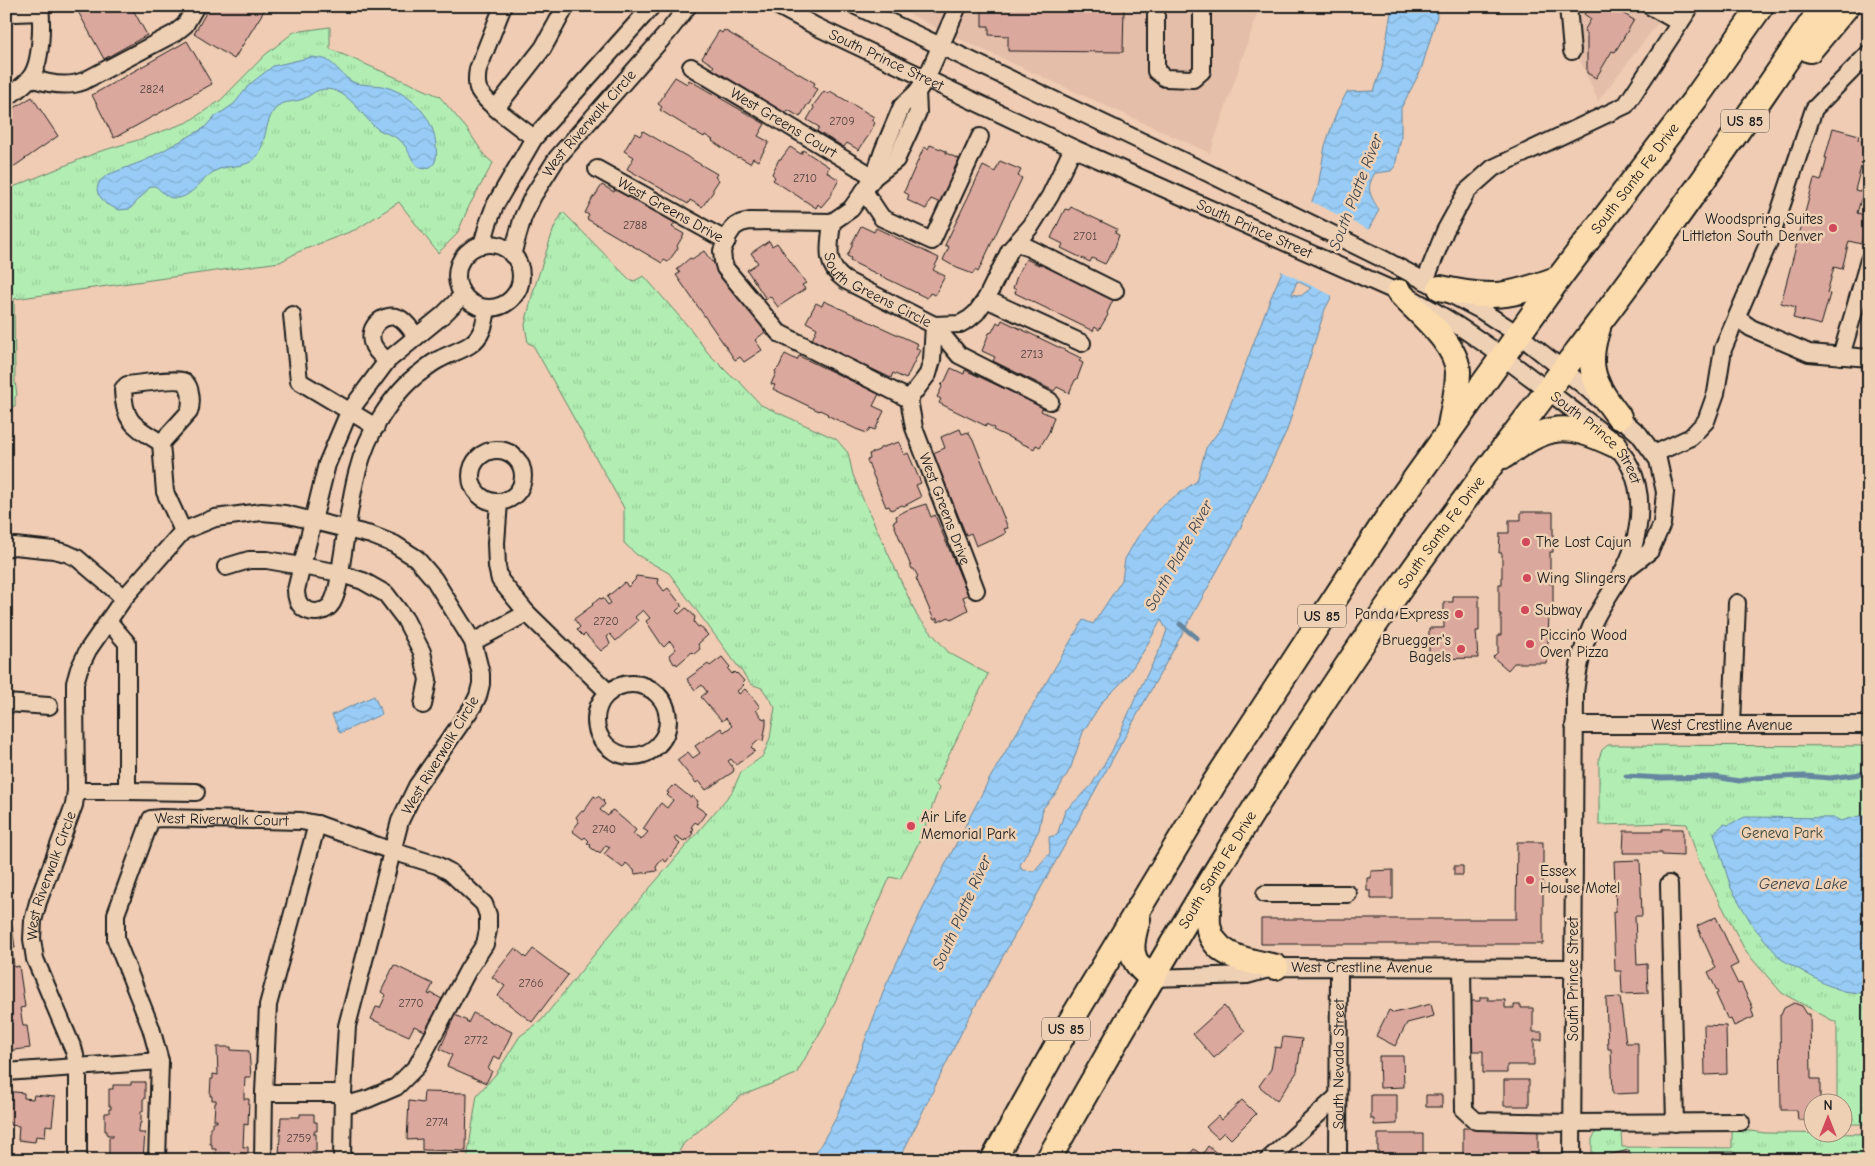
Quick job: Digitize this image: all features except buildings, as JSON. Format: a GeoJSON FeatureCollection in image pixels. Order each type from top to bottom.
{"type":"FeatureCollection","features":[{"type":"Feature","properties":{"kind":"highway"},"geometry":{"type":"LineString","coordinates":[[1696,98],[1750,6]]}},
{"type":"Feature","properties":{"kind":"highway","name":"South Santa Fe Drive"},"geometry":{"type":"LineString","coordinates":[[993,1160],[1069,1024],[1215,782],[1392,511],[1559,278],[1696,98],[1761,6]]}},
{"type":"Feature","properties":{"kind":"highway","name":"South Santa Fe Drive"},"geometry":{"type":"LineString","coordinates":[[1048,1160],[1153,978],[1292,749],[1342,673],[1404,583],[1488,468],[1564,370],[1664,234],[1763,96],[1823,6]]}},
{"type":"Feature","properties":{"kind":"highway"},"geometry":{"type":"LineString","coordinates":[[1664,234],[1778,88],[1847,6]]}},
{"type":"Feature","properties":{"kind":"highway"},"geometry":{"type":"LineString","coordinates":[[1433,285],[1470,295],[1501,295],[1524,291],[1559,278]]}},
{"type":"Feature","properties":{"kind":"highway"},"geometry":{"type":"LineString","coordinates":[[1399,292],[1445,341],[1456,358],[1458,379],[1450,430]]}},
{"type":"Feature","properties":{"kind":"highway"},"geometry":{"type":"LineString","coordinates":[[1601,319],[1593,346],[1593,375],[1601,392],[1619,417]]}},
{"type":"Feature","properties":{"kind":"highway"},"geometry":{"type":"LineString","coordinates":[[1488,468],[1529,440],[1550,431],[1582,430],[1615,445]]}},
{"type":"Feature","properties":{"kind":"highway"},"geometry":{"type":"LineString","coordinates":[[1210,884],[1209,926],[1211,936],[1217,944],[1234,958],[1276,967]]}},
{"type":"Feature","properties":{"kind":"highway"},"geometry":{"type":"LineString","coordinates":[[1143,900],[1133,938],[1133,955],[1140,968],[1153,978]]}},
{"type":"Feature","properties":{"kind":"street"},"geometry":{"type":"LineString","coordinates":[[31,78],[55,84],[70,85],[80,83],[163,40],[185,25],[196,6]]}},
{"type":"Feature","properties":{"kind":"street"},"geometry":{"type":"LineString","coordinates":[[503,6],[478,69],[476,79],[481,95],[534,138]]}},
{"type":"Feature","properties":{"kind":"street"},"geometry":{"type":"LineString","coordinates":[[496,108],[543,48],[566,6]]}},
{"type":"Feature","properties":{"kind":"street","name":"West Riverwalk Circle"},"geometry":{"type":"LineString","coordinates":[[482,245],[495,205],[534,138],[652,6]]}},
{"type":"Feature","properties":{"kind":"street","name":"West Riverwalk Circle"},"geometry":{"type":"LineString","coordinates":[[512,254],[523,217],[533,196],[557,158],[668,32],[688,6]]}},
{"type":"Feature","properties":{"kind":"street","name":"South Prince Street"},"geometry":{"type":"LineString","coordinates":[[778,6],[922,86],[1073,148],[1246,224],[1399,292],[1444,316],[1474,335],[1615,445],[1630,465],[1639,494],[1638,525],[1625,570],[1596,618],[1582,652],[1577,677],[1574,725],[1572,1160]]}},
{"type":"Feature","properties":{"kind":"street","name":"South Prince Street"},"geometry":{"type":"LineString","coordinates":[[856,6],[1385,260],[1482,311],[1519,335],[1564,370],[1639,434],[1654,454],[1662,472],[1665,492],[1662,524],[1656,542],[1650,550],[1625,570]]}},
{"type":"Feature","properties":{"kind":"street","name":"South Greens Circle"},"geometry":{"type":"LineString","coordinates":[[958,6],[941,48],[922,86],[902,106],[874,177],[851,209],[832,222],[830,262],[839,276],[934,325],[960,324],[969,320],[986,299],[1010,250],[1030,226],[1050,196],[1073,148]]}},
{"type":"Feature","properties":{"kind":"street"},"geometry":{"type":"LineString","coordinates":[[1156,6],[1156,71],[1164,78],[1192,79],[1202,71],[1202,6]]}},
{"type":"Feature","properties":{"kind":"street"},"geometry":{"type":"LineString","coordinates":[[1568,6],[1572,51]]}},
{"type":"Feature","properties":{"kind":"street"},"geometry":{"type":"LineString","coordinates":[[1650,6],[1680,23]]}},
{"type":"Feature","properties":{"kind":"street"},"geometry":{"type":"LineString","coordinates":[[1433,285],[1445,231],[1467,191],[1493,168],[1626,105],[1691,6]]}},
{"type":"Feature","properties":{"kind":"street"},"geometry":{"type":"LineString","coordinates":[[6,12],[16,13],[40,9],[42,35],[31,78],[6,98]]}},
{"type":"Feature","properties":{"kind":"street"},"geometry":{"type":"LineString","coordinates":[[1654,454],[1691,437],[1706,421],[1716,393],[1723,349],[1771,237],[1814,109],[1866,61]]}},
{"type":"Feature","properties":{"kind":"street","name":"West Greens Court"},"geometry":{"type":"LineString","coordinates":[[691,67],[874,177]]}},
{"type":"Feature","properties":{"kind":"street"},"geometry":{"type":"LineString","coordinates":[[864,191],[882,218],[932,241],[980,137]]}},
{"type":"Feature","properties":{"kind":"street","name":"West Greens Drive"},"geometry":{"type":"LineString","coordinates":[[598,169],[727,241],[722,251],[725,268],[779,333],[909,399],[914,428],[976,590]]}},
{"type":"Feature","properties":{"kind":"street"},"geometry":{"type":"LineString","coordinates":[[727,241],[731,232],[741,223],[750,221],[832,222]]}},
{"type":"Feature","properties":{"kind":"street"},"geometry":{"type":"LineString","coordinates":[[1017,242],[1115,291]]}},
{"type":"Feature","properties":{"kind":"street"},"geometry":{"type":"LineString","coordinates":[[482,245],[498,246],[512,254],[520,267],[521,278],[519,288],[514,297],[506,304],[487,308],[475,305],[463,295],[458,280],[458,270],[468,252],[482,245]]}},
{"type":"Feature","properties":{"kind":"street"},"geometry":{"type":"LineString","coordinates":[[1841,356],[1869,260]]}},
{"type":"Feature","properties":{"kind":"street"},"geometry":{"type":"LineString","coordinates":[[463,295],[387,360],[349,412],[327,464],[296,590],[298,602],[306,610],[318,612],[324,610],[333,602],[354,485],[361,459],[376,427],[394,400],[418,373],[439,359],[467,348],[475,341],[481,331],[487,308]]}},
{"type":"Feature","properties":{"kind":"street"},"geometry":{"type":"LineString","coordinates":[[986,299],[1082,343]]}},
{"type":"Feature","properties":{"kind":"street"},"geometry":{"type":"LineString","coordinates":[[292,314],[300,381],[376,427]]}},
{"type":"Feature","properties":{"kind":"street"},"geometry":{"type":"LineString","coordinates":[[387,360],[378,353],[372,344],[372,333],[377,322],[388,317],[399,318],[404,321],[416,336]]}},
{"type":"Feature","properties":{"kind":"street"},"geometry":{"type":"LineString","coordinates":[[1736,318],[1750,328],[1808,353],[1869,358]]}},
{"type":"Feature","properties":{"kind":"street"},"geometry":{"type":"LineString","coordinates":[[909,399],[928,374],[932,360],[934,325]]}},
{"type":"Feature","properties":{"kind":"street"},"geometry":{"type":"LineString","coordinates":[[934,325],[958,355],[1050,401]]}},
{"type":"Feature","properties":{"kind":"street"},"geometry":{"type":"LineString","coordinates":[[161,443],[133,425],[127,418],[123,389],[127,385],[179,380],[187,384],[191,406],[189,412],[161,443],[165,492],[183,531]]}},
{"type":"Feature","properties":{"kind":"street"},"geometry":{"type":"LineString","coordinates":[[499,502],[496,543],[500,580],[527,613],[609,693]]}},
{"type":"Feature","properties":{"kind":"street","name":"West Riverwalk Circle"},"geometry":{"type":"LineString","coordinates":[[78,1160],[78,1068],[74,1050],[35,959],[32,938],[33,921],[38,902],[71,814],[76,791],[75,683],[83,659],[124,598],[183,531],[215,518],[252,513],[285,514],[347,528],[394,544],[416,558],[434,579],[473,642],[481,674],[478,696],[417,786],[400,821],[347,1026],[342,1160]]}},
{"type":"Feature","properties":{"kind":"street"},"geometry":{"type":"LineString","coordinates":[[6,548],[14,546],[66,553],[77,558],[124,598]]}},
{"type":"Feature","properties":{"kind":"street"},"geometry":{"type":"LineString","coordinates":[[226,567],[249,560],[267,560],[302,568],[338,581],[363,581],[386,594],[405,619],[422,652],[428,680],[422,705]]}},
{"type":"Feature","properties":{"kind":"street"},"geometry":{"type":"LineString","coordinates":[[1732,724],[1736,603]]}},
{"type":"Feature","properties":{"kind":"street"},"geometry":{"type":"LineString","coordinates":[[473,642],[527,613]]}},
{"type":"Feature","properties":{"kind":"street"},"geometry":{"type":"LineString","coordinates":[[108,621],[127,643],[127,791]]}},
{"type":"Feature","properties":{"kind":"street"},"geometry":{"type":"LineString","coordinates":[[635,684],[648,688],[660,697],[666,709],[668,723],[664,736],[656,747],[643,754],[629,756],[616,752],[605,743],[598,731],[596,717],[600,704],[609,693],[621,686],[635,684]]}},
{"type":"Feature","properties":{"kind":"street"},"geometry":{"type":"LineString","coordinates":[[6,703],[48,706]]}},
{"type":"Feature","properties":{"kind":"street","name":"West Crestline Avenue"},"geometry":{"type":"LineString","coordinates":[[1574,725],[1869,725]]}},
{"type":"Feature","properties":{"kind":"street"},"geometry":{"type":"LineString","coordinates":[[76,791],[196,792]]}},
{"type":"Feature","properties":{"kind":"street","name":"West Riverwalk Court"},"geometry":{"type":"LineString","coordinates":[[157,1160],[160,1061],[151,1028],[116,940],[116,914],[152,820],[161,818],[301,821],[317,824],[437,865],[450,872],[484,904],[488,915],[488,930],[485,944],[468,970],[417,1066],[396,1087],[368,1099],[264,1093]]}},
{"type":"Feature","properties":{"kind":"street"},"geometry":{"type":"LineString","coordinates":[[264,1160],[264,1093],[268,1005],[317,824]]}},
{"type":"Feature","properties":{"kind":"street"},"geometry":{"type":"LineString","coordinates":[[1668,884],[1675,1123]]}},
{"type":"Feature","properties":{"kind":"street"},"geometry":{"type":"LineString","coordinates":[[1265,894],[1348,894]]}},
{"type":"Feature","properties":{"kind":"street","name":"West Crestline Avenue"},"geometry":{"type":"LineString","coordinates":[[1153,978],[1247,975],[1276,967],[1573,968]]}},
{"type":"Feature","properties":{"kind":"street","name":"South Nevada Street"},"geometry":{"type":"LineString","coordinates":[[1338,1160],[1339,967]]}},
{"type":"Feature","properties":{"kind":"street"},"geometry":{"type":"LineString","coordinates":[[1462,967],[1464,1110],[1476,1121],[1572,1123],[1741,1122]]}},
{"type":"Feature","properties":{"kind":"street"},"geometry":{"type":"LineString","coordinates":[[6,1072],[160,1061]]}},
{"type":"Feature","properties":{"kind":"street"},"geometry":{"type":"LineString","coordinates":[[1268,1160],[1338,1096]]}},
{"type":"Feature","properties":{"kind":"shaded area"},"geometry":{"type":"Polygon","coordinates":[[[895,6],[1260,6],[1210,153],[942,31],[895,6]]]}},
{"type":"Feature","properties":{"kind":"shaded area"},"geometry":{"type":"Polygon","coordinates":[[[1556,6],[1669,6],[1598,101],[1556,6]]]}},
{"type":"Feature","properties":{"kind":"green space"},"geometry":{"type":"Polygon","coordinates":[[[330,27],[330,49],[439,96],[467,129],[485,156],[493,163],[469,206],[457,234],[438,253],[399,202],[357,229],[298,252],[280,262],[14,299],[15,382],[17,395],[15,397],[15,406],[6,408],[6,192],[11,188],[98,152],[188,122],[221,100],[265,55],[294,32],[330,27]]]}},
{"type":"Feature","properties":{"kind":"green space"},"geometry":{"type":"Polygon","coordinates":[[[563,212],[629,279],[634,281],[644,276],[692,331],[708,353],[732,377],[738,380],[761,405],[836,439],[848,453],[853,475],[862,497],[917,616],[949,653],[988,674],[935,784],[939,788],[920,840],[900,879],[890,877],[826,1022],[796,1074],[741,1096],[684,1143],[674,1160],[467,1160],[477,1095],[496,1074],[520,1036],[541,1021],[614,930],[732,792],[741,772],[763,756],[770,738],[775,707],[762,688],[751,684],[669,573],[637,555],[624,543],[624,508],[533,345],[528,343],[525,325],[533,292],[554,228],[563,212]]]}},
{"type":"Feature","properties":{"kind":"green space","name":"Geneva Park"},"geometry":{"type":"Polygon","coordinates":[[[1608,745],[1869,746],[1869,1124],[1852,1124],[1852,1094],[1837,1094],[1837,1023],[1782,993],[1746,952],[1699,862],[1687,824],[1599,825],[1599,758],[1602,750],[1608,745]]]}},
{"type":"Feature","properties":{"kind":"green space"},"geometry":{"type":"Polygon","coordinates":[[[1599,1127],[1621,1131],[1622,1147],[1732,1148],[1732,1133],[1734,1129],[1765,1133],[1802,1133],[1802,1144],[1852,1144],[1852,1134],[1869,1134],[1869,1160],[1592,1160],[1592,1139],[1599,1127]]]}},
{"type":"Feature","properties":{"kind":"water","name":"South Platte River"},"geometry":{"type":"Polygon","coordinates":[[[1392,6],[1436,6],[1437,16],[1421,70],[1401,108],[1401,138],[1395,166],[1391,171],[1375,173],[1370,183],[1371,196],[1379,210],[1325,309],[1287,430],[1236,537],[968,1019],[899,1160],[812,1160],[836,1118],[886,985],[925,904],[990,778],[1083,620],[1093,624],[1122,580],[1125,559],[1137,538],[1161,506],[1197,481],[1206,448],[1222,427],[1269,302],[1318,187],[1325,146],[1337,111],[1347,92],[1374,91],[1382,68],[1392,6]],[[1297,281],[1292,294],[1301,296],[1311,288],[1297,281]],[[1161,620],[1143,652],[1123,681],[1102,702],[1083,732],[1071,767],[1057,792],[1043,808],[1039,830],[1020,865],[1022,870],[1034,871],[1050,853],[1049,837],[1057,835],[1065,811],[1091,786],[1112,751],[1138,692],[1161,647],[1167,630],[1161,620]]]}},
{"type":"Feature","properties":{"kind":"water"},"geometry":{"type":"Polygon","coordinates":[[[312,57],[327,60],[353,82],[386,87],[413,102],[427,118],[435,137],[436,155],[432,166],[425,169],[418,166],[402,142],[378,129],[344,95],[329,89],[320,90],[298,101],[281,104],[276,108],[269,120],[261,149],[254,159],[244,164],[217,170],[191,192],[180,198],[171,198],[155,186],[151,186],[130,209],[119,210],[106,204],[98,194],[99,182],[107,175],[146,160],[204,128],[213,118],[234,104],[250,84],[273,66],[312,57]]]}},
{"type":"Feature","properties":{"kind":"water"},"geometry":{"type":"Polygon","coordinates":[[[6,370],[12,376],[12,388],[6,398],[6,370]]]}},
{"type":"Feature","properties":{"kind":"water"},"geometry":{"type":"Polygon","coordinates":[[[374,696],[382,714],[340,733],[332,715],[374,696]]]}},
{"type":"Feature","properties":{"kind":"water","name":"Geneva Lake"},"geometry":{"type":"Polygon","coordinates":[[[1859,816],[1869,816],[1869,994],[1843,991],[1825,984],[1781,959],[1753,926],[1731,888],[1714,833],[1724,824],[1728,825],[1745,817],[1835,818],[1841,821],[1859,816]]]}},
{"type":"Feature","properties":{"kind":"pier"},"geometry":{"type":"Polygon","coordinates":[[[1310,201],[1371,231],[1335,297],[1279,270],[1310,201]]]}},
{"type":"Feature","properties":{"kind":"waterway"},"geometry":{"type":"LineString","coordinates":[[1180,624],[1197,638]]}},
{"type":"Feature","properties":{"kind":"waterway"},"geometry":{"type":"LineString","coordinates":[[1626,776],[1662,778],[1716,777],[1739,781],[1755,778],[1805,776],[1830,778],[1869,773]]}},
{"type":"Feature","properties":{"kind":"place","name":"Woodspring Suites Littleton South Denver"},"geometry":{"type":"Point","coordinates":[1833,228]}},
{"type":"Feature","properties":{"kind":"place","name":"The Lost Cajun"},"geometry":{"type":"Point","coordinates":[1526,542]}},
{"type":"Feature","properties":{"kind":"place","name":"Wing Slingers"},"geometry":{"type":"Point","coordinates":[1527,578]}},
{"type":"Feature","properties":{"kind":"place","name":"Subway"},"geometry":{"type":"Point","coordinates":[1525,610]}},
{"type":"Feature","properties":{"kind":"place","name":"Panda Express"},"geometry":{"type":"Point","coordinates":[1459,614]}},
{"type":"Feature","properties":{"kind":"place","name":"Piccino Wood Oven Pizza"},"geometry":{"type":"Point","coordinates":[1530,644]}},
{"type":"Feature","properties":{"kind":"place","name":"Bruegger's Bagels"},"geometry":{"type":"Point","coordinates":[1461,649]}},
{"type":"Feature","properties":{"kind":"place","name":"Air Life Memorial Park"},"geometry":{"type":"Point","coordinates":[911,826]}},
{"type":"Feature","properties":{"kind":"place","name":"Essex House Motel"},"geometry":{"type":"Point","coordinates":[1530,880]}}]}
